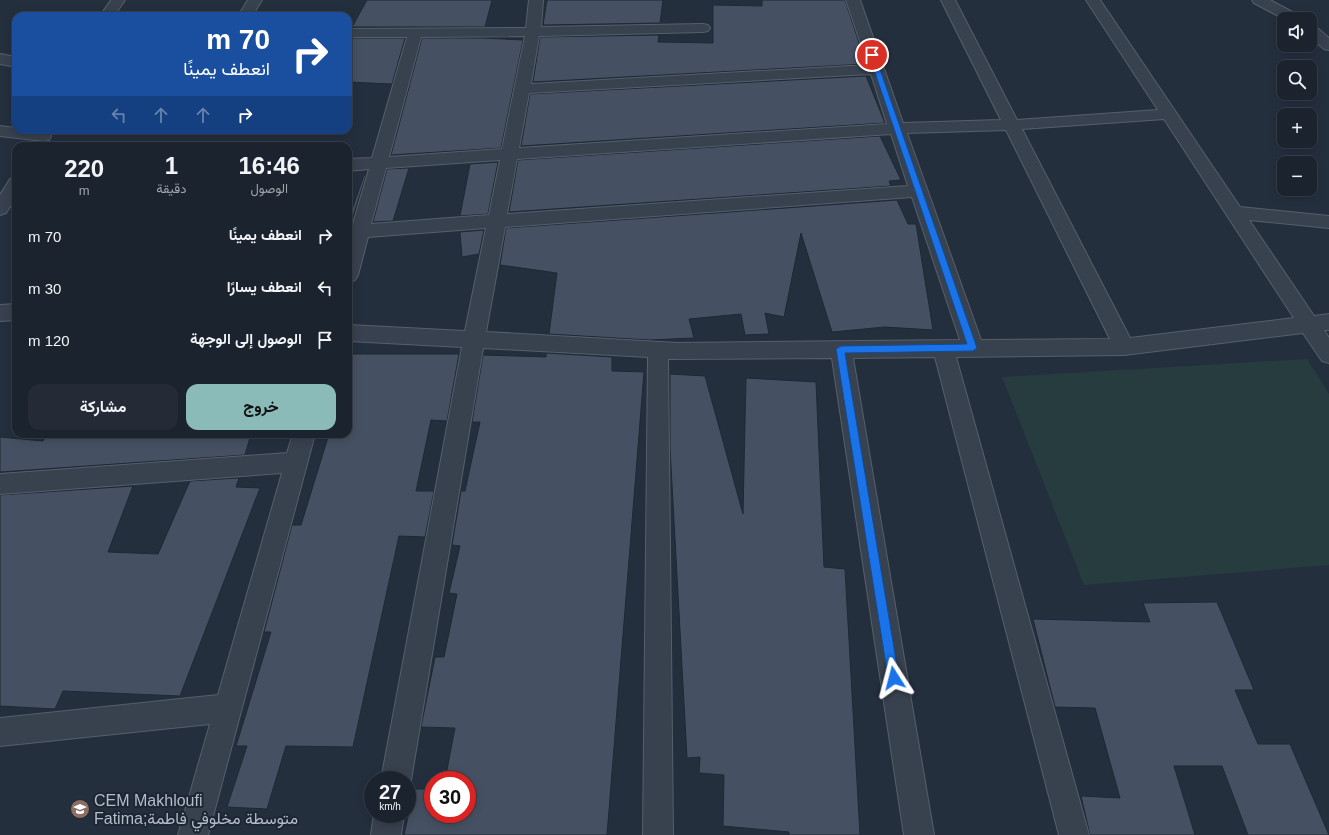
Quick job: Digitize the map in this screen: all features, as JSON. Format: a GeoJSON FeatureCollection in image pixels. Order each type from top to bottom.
{"type":"FeatureCollection","features":[{"type":"Feature","properties":{"kind":"street"},"geometry":{"type":"LineString","coordinates":[[110,12],[118,0]]}},
{"type":"Feature","properties":{"kind":"street"},"geometry":{"type":"LineString","coordinates":[[248,12],[255,0]]}},
{"type":"Feature","properties":{"kind":"street"},"geometry":{"type":"LineString","coordinates":[[398,771],[474,340],[533,32],[536,0]]}},
{"type":"Feature","properties":{"kind":"street"},"geometry":{"type":"LineString","coordinates":[[852,0],[973,348]]}},
{"type":"Feature","properties":{"kind":"street"},"geometry":{"type":"LineString","coordinates":[[948,0],[1124,347]]}},
{"type":"Feature","properties":{"kind":"street"},"geometry":{"type":"LineString","coordinates":[[1093,0],[1329,355]]}},
{"type":"Feature","properties":{"kind":"street"},"geometry":{"type":"LineString","coordinates":[[1259,0],[1282,12]]}},
{"type":"Feature","properties":{"kind":"street"},"geometry":{"type":"LineString","coordinates":[[352,34],[703,28]]}},
{"type":"Feature","properties":{"kind":"street"},"geometry":{"type":"LineString","coordinates":[[1317,30],[1329,46]]}},
{"type":"Feature","properties":{"kind":"street"},"geometry":{"type":"LineString","coordinates":[[352,260],[415,34]]}},
{"type":"Feature","properties":{"kind":"street"},"geometry":{"type":"LineString","coordinates":[[0,59],[12,61]]}},
{"type":"Feature","properties":{"kind":"street"},"geometry":{"type":"LineString","coordinates":[[522,89],[876,69]]}},
{"type":"Feature","properties":{"kind":"street"},"geometry":{"type":"LineString","coordinates":[[352,165],[897,128],[1011,125],[1169,114]]}},
{"type":"Feature","properties":{"kind":"street"},"geometry":{"type":"LineString","coordinates":[[0,131],[12,133]]}},
{"type":"Feature","properties":{"kind":"street"},"geometry":{"type":"LineString","coordinates":[[18,134],[42,138]]}},
{"type":"Feature","properties":{"kind":"street"},"geometry":{"type":"LineString","coordinates":[[1,207],[12,189]]}},
{"type":"Feature","properties":{"kind":"street"},"geometry":{"type":"LineString","coordinates":[[360,231],[918,191]]}},
{"type":"Feature","properties":{"kind":"street"},"geometry":{"type":"LineString","coordinates":[[1233,212],[1329,222]]}},
{"type":"Feature","properties":{"kind":"street"},"geometry":{"type":"LineString","coordinates":[[0,313],[12,312]]}},
{"type":"Feature","properties":{"kind":"street"},"geometry":{"type":"LineString","coordinates":[[352,333],[678,351],[1124,347],[1309,326],[1329,322]]}},
{"type":"Feature","properties":{"kind":"street"},"geometry":{"type":"LineString","coordinates":[[943,348],[1074,835]]}},
{"type":"Feature","properties":{"kind":"street"},"geometry":{"type":"LineString","coordinates":[[841,349],[919,835]]}},
{"type":"Feature","properties":{"kind":"street"},"geometry":{"type":"LineString","coordinates":[[658,350],[658,835]]}},
{"type":"Feature","properties":{"kind":"street"},"geometry":{"type":"LineString","coordinates":[[193,835],[303,438]]}},
{"type":"Feature","properties":{"kind":"street"},"geometry":{"type":"LineString","coordinates":[[0,484],[296,462]]}},
{"type":"Feature","properties":{"kind":"street"},"geometry":{"type":"LineString","coordinates":[[0,732],[228,708]]}},
{"type":"Feature","properties":{"kind":"street"},"geometry":{"type":"LineString","coordinates":[[386,835],[388,823]]}},
{"type":"Feature","properties":{"kind":"green space"},"geometry":{"type":"Polygon","coordinates":[[[1307,359],[1329,394],[1329,565],[1084,585],[1002,377],[1307,359]]]}},
{"type":"Feature","properties":{"kind":"building"},"geometry":{"type":"Polygon","coordinates":[[[367,0],[492,0],[485,27],[352,27],[367,0]]]}},
{"type":"Feature","properties":{"kind":"building"},"geometry":{"type":"Polygon","coordinates":[[[547,0],[663,0],[660,23],[543,25],[547,0]]]}},
{"type":"Feature","properties":{"kind":"building"},"geometry":{"type":"Polygon","coordinates":[[[762,0],[845,0],[866,64],[533,82],[540,37],[659,35],[658,42],[713,43],[713,5],[762,6],[762,0]]]}},
{"type":"Feature","properties":{"kind":"building"},"geometry":{"type":"Polygon","coordinates":[[[352,38],[405,38],[392,84],[352,82],[352,38]]]}},
{"type":"Feature","properties":{"kind":"building"},"geometry":{"type":"Polygon","coordinates":[[[422,38],[523,40],[501,148],[391,155],[422,38]]]}},
{"type":"Feature","properties":{"kind":"building"},"geometry":{"type":"Polygon","coordinates":[[[866,76],[885,123],[521,146],[530,94],[866,76]]]}},
{"type":"Feature","properties":{"kind":"building"},"geometry":{"type":"Polygon","coordinates":[[[880,136],[901,180],[889,181],[891,186],[509,212],[518,160],[880,136]]]}},
{"type":"Feature","properties":{"kind":"building"},"geometry":{"type":"Polygon","coordinates":[[[498,162],[488,214],[460,216],[470,164],[498,162]]]}},
{"type":"Feature","properties":{"kind":"building"},"geometry":{"type":"Polygon","coordinates":[[[409,168],[393,221],[373,222],[387,169],[409,168]]]}},
{"type":"Feature","properties":{"kind":"building"},"geometry":{"type":"Polygon","coordinates":[[[364,175],[366,175],[352,220],[352,210],[364,175]]]}},
{"type":"Feature","properties":{"kind":"building"},"geometry":{"type":"Polygon","coordinates":[[[897,200],[908,224],[916,224],[933,330],[885,327],[832,332],[801,233],[784,317],[765,313],[769,334],[745,335],[741,314],[689,319],[694,338],[649,340],[549,334],[557,273],[500,265],[506,228],[897,200]]]}},
{"type":"Feature","properties":{"kind":"building"},"geometry":{"type":"Polygon","coordinates":[[[484,230],[479,254],[462,257],[460,232],[484,230]]]}},
{"type":"Feature","properties":{"kind":"building"},"geometry":{"type":"Polygon","coordinates":[[[546,353],[612,357],[612,371],[644,372],[607,835],[404,835],[407,823],[416,823],[416,789],[424,789],[424,823],[476,823],[476,771],[447,771],[455,728],[421,727],[435,657],[444,657],[457,594],[449,593],[460,546],[452,545],[461,491],[465,491],[480,422],[472,422],[483,355],[546,357],[546,353]]]}},
{"type":"Feature","properties":{"kind":"building"},"geometry":{"type":"Polygon","coordinates":[[[353,354],[459,354],[447,421],[431,420],[416,491],[434,491],[425,537],[399,536],[353,747],[286,746],[267,809],[227,807],[247,746],[236,746],[271,632],[264,632],[292,525],[301,525],[328,438],[352,438],[353,354]]]}},
{"type":"Feature","properties":{"kind":"building"},"geometry":{"type":"Polygon","coordinates":[[[670,374],[705,376],[743,514],[746,378],[816,382],[824,567],[845,569],[860,835],[789,835],[789,832],[723,826],[724,775],[699,773],[700,757],[687,758],[670,448],[670,374]]]}},
{"type":"Feature","properties":{"kind":"building"},"geometry":{"type":"Polygon","coordinates":[[[0,437],[43,441],[45,438],[250,438],[245,455],[0,472],[0,437]]]}},
{"type":"Feature","properties":{"kind":"building"},"geometry":{"type":"Polygon","coordinates":[[[239,478],[236,487],[260,488],[180,696],[63,691],[55,709],[0,706],[0,495],[133,486],[108,552],[158,554],[190,481],[239,478]]]}},
{"type":"Feature","properties":{"kind":"building"},"geometry":{"type":"Polygon","coordinates":[[[1217,602],[1254,690],[1235,690],[1258,744],[1290,744],[1329,835],[1248,835],[1222,766],[1174,766],[1195,835],[1090,835],[1081,796],[1120,798],[1095,708],[1055,707],[1033,619],[1150,622],[1143,603],[1217,602]]]}},
{"type":"Feature","properties":{"kind":"place","name":"CEM Makhloufi Fatima;متوسطة مخلوفي فاطمة"},"geometry":{"type":"Point","coordinates":[80,809]}},
{"type":"Feature","properties":{"kind":"route"},"geometry":{"type":"LineString","coordinates":[[872,55],[973,348],[841,349],[894,678]]}}]}
